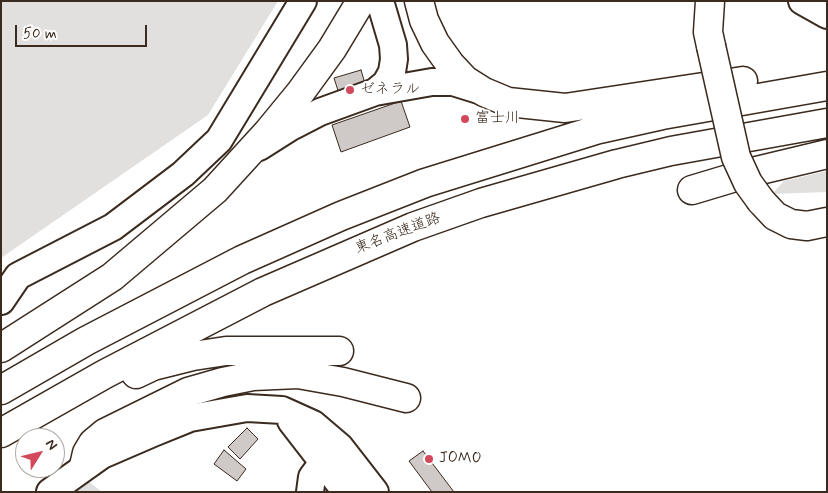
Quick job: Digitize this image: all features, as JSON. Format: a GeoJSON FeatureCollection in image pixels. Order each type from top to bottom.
{"type":"FeatureCollection","features":[{"type":"Feature","properties":{"kind":"highway"},"geometry":{"type":"LineString","coordinates":[[1,348],[112,277],[215,190],[300,93],[332,49],[361,1]]}},
{"type":"Feature","properties":{"kind":"highway"},"geometry":{"type":"LineString","coordinates":[[419,1],[424,20],[435,44],[450,64],[465,80],[484,92],[508,102],[565,108],[682,89],[827,71]]}},
{"type":"Feature","properties":{"kind":"highway"},"geometry":{"type":"LineString","coordinates":[[710,1],[708,32],[736,157],[748,183],[775,216],[792,224],[807,226],[827,222]]}},
{"type":"Feature","properties":{"kind":"highway"},"geometry":{"type":"LineString","coordinates":[[1,390],[86,341],[242,260],[341,216],[425,183],[599,129],[662,115],[827,86]]}},
{"type":"Feature","properties":{"kind":"highway","name":"東名高速道路"},"geometry":{"type":"LineString","coordinates":[[1,433],[105,374],[263,292],[413,227],[498,197],[617,164],[671,151],[827,123]]}},
{"type":"Feature","properties":{"kind":"highway"},"geometry":{"type":"LineString","coordinates":[[692,190],[752,172],[827,154]]}},
{"type":"Feature","properties":{"kind":"highway"},"geometry":{"type":"LineString","coordinates":[[1,438],[153,366],[193,356],[226,351],[339,351]]}},
{"type":"Feature","properties":{"kind":"highway"},"geometry":{"type":"LineString","coordinates":[[84,466],[90,448],[105,433],[188,392],[223,382],[254,376],[298,374],[406,398]]}},
{"type":"Feature","properties":{"kind":"street"},"geometry":{"type":"LineString","coordinates":[[1,301],[18,276],[114,227],[183,174],[219,140],[303,1]]}},
{"type":"Feature","properties":{"kind":"street"},"geometry":{"type":"LineString","coordinates":[[374,92],[386,83],[392,72],[394,59],[393,45],[380,1]]}},
{"type":"Feature","properties":{"kind":"street"},"geometry":{"type":"LineString","coordinates":[[802,1],[827,15]]}},
{"type":"Feature","properties":{"kind":"street"},"geometry":{"type":"LineString","coordinates":[[244,158],[289,128],[320,112],[374,92],[432,82],[453,82],[484,92]]}},
{"type":"Feature","properties":{"kind":"street"},"geometry":{"type":"LineString","coordinates":[[292,350],[311,371],[325,379]]}},
{"type":"Feature","properties":{"kind":"street"},"geometry":{"type":"LineString","coordinates":[[50,492],[102,455],[190,418],[248,408],[282,410],[313,424],[340,447],[375,492]]}},
{"type":"Feature","properties":{"kind":"street"},"geometry":{"type":"LineString","coordinates":[[282,410],[312,480],[346,492]]}},
{"type":"Feature","properties":{"kind":"shaded area"},"geometry":{"type":"Polygon","coordinates":[[[1,1],[278,1],[208,115],[1,258],[1,1]]]}},
{"type":"Feature","properties":{"kind":"shaded area"},"geometry":{"type":"Polygon","coordinates":[[[827,171],[827,192],[772,194],[784,181],[827,171]]]}},
{"type":"Feature","properties":{"kind":"shaded area"},"geometry":{"type":"Polygon","coordinates":[[[87,480],[102,492],[67,492],[87,480]]]}},
{"type":"Feature","properties":{"kind":"building"},"geometry":{"type":"Polygon","coordinates":[[[361,70],[372,107],[340,97],[334,78],[361,70]]]}},
{"type":"Feature","properties":{"kind":"building"},"geometry":{"type":"Polygon","coordinates":[[[401,101],[410,127],[341,152],[332,125],[401,101]]]}},
{"type":"Feature","properties":{"kind":"building"},"geometry":{"type":"Polygon","coordinates":[[[247,428],[258,439],[240,459],[228,447],[247,428]]]}},
{"type":"Feature","properties":{"kind":"building"},"geometry":{"type":"Polygon","coordinates":[[[224,450],[246,469],[237,481],[214,464],[224,450]]]}},
{"type":"Feature","properties":{"kind":"building"},"geometry":{"type":"Polygon","coordinates":[[[423,451],[454,492],[432,492],[409,461],[423,451]]]}},
{"type":"Feature","properties":{"kind":"place","name":"ゼネラル"},"geometry":{"type":"Point","coordinates":[350,90]}},
{"type":"Feature","properties":{"kind":"place","name":"富士川"},"geometry":{"type":"Point","coordinates":[465,119]}},
{"type":"Feature","properties":{"kind":"place","name":"JOMO"},"geometry":{"type":"Point","coordinates":[429,459]}}]}
